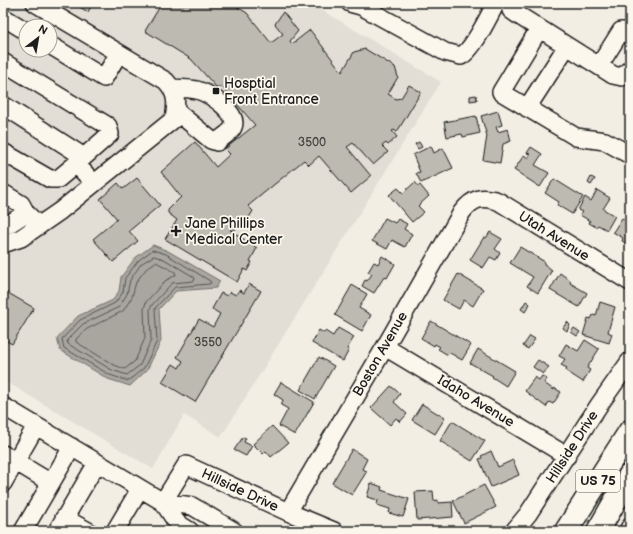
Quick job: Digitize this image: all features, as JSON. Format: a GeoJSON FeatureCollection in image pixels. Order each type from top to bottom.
{"type":"FeatureCollection","features":[{"type":"Feature","properties":{"kind":"highway","name":"US 75"},"geometry":{"type":"LineString","coordinates":[[566,531],[630,432]]}},
{"type":"Feature","properties":{"kind":"highway","name":"US 75"},"geometry":{"type":"LineString","coordinates":[[598,531],[630,475]]}},
{"type":"Feature","properties":{"kind":"street"},"geometry":{"type":"LineString","coordinates":[[3,244],[21,238],[60,210],[174,118],[176,111],[175,96],[172,88],[166,81],[35,3]]}},
{"type":"Feature","properties":{"kind":"street"},"geometry":{"type":"LineString","coordinates":[[350,3],[361,6],[446,52],[461,56],[466,54],[472,46],[496,3]]}},
{"type":"Feature","properties":{"kind":"street"},"geometry":{"type":"LineString","coordinates":[[511,3],[511,10],[540,29],[613,75],[625,77]]}},
{"type":"Feature","properties":{"kind":"street"},"geometry":{"type":"LineString","coordinates":[[3,17],[18,25]]}},
{"type":"Feature","properties":{"kind":"street"},"geometry":{"type":"LineString","coordinates":[[540,29],[500,92],[576,137],[605,142],[630,155]]}},
{"type":"Feature","properties":{"kind":"street"},"geometry":{"type":"LineString","coordinates":[[599,66],[621,31],[630,31]]}},
{"type":"Feature","properties":{"kind":"street"},"geometry":{"type":"LineString","coordinates":[[527,108],[567,46]]}},
{"type":"Feature","properties":{"kind":"street"},"geometry":{"type":"LineString","coordinates":[[58,50],[104,78],[119,53]]}},
{"type":"Feature","properties":{"kind":"street"},"geometry":{"type":"LineString","coordinates":[[3,62],[108,126],[110,134],[58,179],[50,179],[3,152]]}},
{"type":"Feature","properties":{"kind":"street"},"geometry":{"type":"LineString","coordinates":[[172,88],[200,91],[212,97],[230,112],[234,119],[234,125],[231,130],[217,142],[211,140],[176,111]]}},
{"type":"Feature","properties":{"kind":"street"},"geometry":{"type":"LineString","coordinates":[[3,106],[80,160],[94,183]]}},
{"type":"Feature","properties":{"kind":"street"},"geometry":{"type":"LineString","coordinates":[[3,193],[21,204],[26,214],[39,226]]}},
{"type":"Feature","properties":{"kind":"street","name":"Utah Avenue"},"geometry":{"type":"LineString","coordinates":[[476,199],[486,198],[498,201],[630,282]]}},
{"type":"Feature","properties":{"kind":"street","name":"Boston Avenue"},"geometry":{"type":"LineString","coordinates":[[288,512],[462,212],[476,199]]}},
{"type":"Feature","properties":{"kind":"street"},"geometry":{"type":"LineString","coordinates":[[3,226],[26,214]]}},
{"type":"Feature","properties":{"kind":"street","name":"Idaho Avenue"},"geometry":{"type":"LineString","coordinates":[[385,347],[567,456]]}},
{"type":"Feature","properties":{"kind":"street","name":"Hillside Drive"},"geometry":{"type":"LineString","coordinates":[[514,531],[528,514],[599,405],[630,362]]}},
{"type":"Feature","properties":{"kind":"street"},"geometry":{"type":"LineString","coordinates":[[3,406],[163,502],[192,506],[234,531]]}},
{"type":"Feature","properties":{"kind":"street"},"geometry":{"type":"LineString","coordinates":[[3,483],[9,458],[36,426]]}},
{"type":"Feature","properties":{"kind":"street"},"geometry":{"type":"LineString","coordinates":[[23,531],[72,447]]}},
{"type":"Feature","properties":{"kind":"street"},"geometry":{"type":"LineString","coordinates":[[9,458],[51,483]]}},
{"type":"Feature","properties":{"kind":"street"},"geometry":{"type":"LineString","coordinates":[[88,531],[61,524],[97,463]]}},
{"type":"Feature","properties":{"kind":"street","name":"Hillside Drive"},"geometry":{"type":"LineString","coordinates":[[163,502],[186,465],[288,512],[334,531]]}},
{"type":"Feature","properties":{"kind":"street"},"geometry":{"type":"LineString","coordinates":[[115,531],[140,489]]}},
{"type":"Feature","properties":{"kind":"street"},"geometry":{"type":"LineString","coordinates":[[163,502],[177,523],[190,531]]}},
{"type":"Feature","properties":{"kind":"street"},"geometry":{"type":"LineString","coordinates":[[628,531],[630,527]]}},
{"type":"Feature","properties":{"kind":"shaded area","name":"Jane Phillips Medical Center"},"geometry":{"type":"Polygon","coordinates":[[[3,3],[310,3],[441,82],[221,437],[184,415],[153,469],[3,380],[3,3]]]}},
{"type":"Feature","properties":{"kind":"water"},"geometry":{"type":"Polygon","coordinates":[[[153,245],[168,251],[220,281],[216,288],[176,291],[159,309],[161,341],[147,370],[130,386],[108,379],[60,350],[57,338],[78,316],[113,300],[119,291],[121,277],[135,258],[153,245]]]}},
{"type":"Feature","properties":{"kind":"building"},"geometry":{"type":"Polygon","coordinates":[[[73,3],[93,3],[88,12],[73,3]]]}},
{"type":"Feature","properties":{"kind":"building"},"geometry":{"type":"Polygon","coordinates":[[[162,3],[208,3],[211,5],[212,3],[231,3],[247,13],[271,43],[283,34],[275,24],[283,12],[298,31],[290,41],[292,44],[310,30],[342,72],[354,52],[365,49],[395,67],[398,77],[388,94],[396,99],[401,98],[409,85],[421,92],[397,132],[394,130],[392,131],[397,137],[388,145],[386,143],[382,146],[388,152],[373,165],[353,143],[347,147],[371,176],[351,193],[319,156],[309,165],[304,160],[248,206],[253,211],[245,224],[237,226],[235,230],[230,230],[257,248],[250,261],[252,262],[247,271],[244,269],[237,282],[165,239],[177,220],[168,213],[168,210],[181,197],[161,172],[195,142],[216,167],[230,154],[225,149],[255,125],[222,87],[216,87],[191,59],[145,31],[162,3]]]}},
{"type":"Feature","properties":{"kind":"building"},"geometry":{"type":"Polygon","coordinates":[[[476,95],[477,100],[470,101],[470,96],[476,95]]]}},
{"type":"Feature","properties":{"kind":"building"},"geometry":{"type":"Polygon","coordinates":[[[498,111],[502,125],[496,127],[498,132],[508,129],[511,141],[503,144],[500,163],[483,160],[487,136],[481,116],[498,111]]]}},
{"type":"Feature","properties":{"kind":"building"},"geometry":{"type":"Polygon","coordinates":[[[476,116],[480,133],[463,137],[462,134],[447,137],[444,122],[476,116]]]}},
{"type":"Feature","properties":{"kind":"building"},"geometry":{"type":"Polygon","coordinates":[[[419,142],[422,147],[418,149],[415,144],[419,142]]]}},
{"type":"Feature","properties":{"kind":"building"},"geometry":{"type":"Polygon","coordinates":[[[431,146],[434,153],[443,148],[453,168],[421,183],[416,173],[420,172],[413,155],[431,146]]]}},
{"type":"Feature","properties":{"kind":"building"},"geometry":{"type":"Polygon","coordinates":[[[531,147],[542,154],[535,165],[549,173],[540,187],[514,170],[524,155],[528,158],[530,154],[527,153],[531,147]]]}},
{"type":"Feature","properties":{"kind":"building"},"geometry":{"type":"Polygon","coordinates":[[[591,177],[595,179],[591,185],[588,183],[591,177]]]}},
{"type":"Feature","properties":{"kind":"building"},"geometry":{"type":"Polygon","coordinates":[[[137,178],[160,205],[129,231],[138,241],[113,262],[93,239],[117,219],[100,199],[118,183],[123,189],[137,178]]]}},
{"type":"Feature","properties":{"kind":"building"},"geometry":{"type":"Polygon","coordinates":[[[554,179],[583,197],[572,214],[557,205],[559,202],[545,193],[554,179]]]}},
{"type":"Feature","properties":{"kind":"building"},"geometry":{"type":"Polygon","coordinates":[[[415,182],[418,186],[420,185],[429,196],[418,206],[424,212],[412,222],[389,195],[398,188],[403,193],[415,182]]]}},
{"type":"Feature","properties":{"kind":"building"},"geometry":{"type":"Polygon","coordinates":[[[597,190],[610,198],[603,209],[615,216],[607,230],[598,225],[596,227],[589,223],[590,221],[580,215],[582,212],[578,210],[585,197],[591,201],[597,190]]]}},
{"type":"Feature","properties":{"kind":"building"},"geometry":{"type":"Polygon","coordinates":[[[385,218],[395,223],[398,219],[407,224],[404,229],[412,234],[405,247],[392,240],[387,249],[372,241],[385,218]]]}},
{"type":"Feature","properties":{"kind":"building"},"geometry":{"type":"Polygon","coordinates":[[[622,218],[630,222],[630,245],[622,241],[623,238],[613,232],[622,218]]]}},
{"type":"Feature","properties":{"kind":"building"},"geometry":{"type":"Polygon","coordinates":[[[490,232],[502,239],[495,249],[500,253],[496,260],[490,257],[483,268],[470,260],[484,237],[486,238],[490,232]]]}},
{"type":"Feature","properties":{"kind":"building"},"geometry":{"type":"Polygon","coordinates":[[[520,247],[545,262],[544,264],[552,270],[538,293],[527,286],[533,277],[510,263],[520,247]]]}},
{"type":"Feature","properties":{"kind":"building"},"geometry":{"type":"Polygon","coordinates":[[[382,256],[395,264],[387,278],[384,277],[374,293],[362,286],[365,280],[367,281],[372,274],[368,272],[374,262],[378,264],[382,256]]]}},
{"type":"Feature","properties":{"kind":"building"},"geometry":{"type":"Polygon","coordinates":[[[560,273],[571,281],[570,283],[587,293],[579,307],[550,290],[560,273]]]}},
{"type":"Feature","properties":{"kind":"building"},"geometry":{"type":"Polygon","coordinates":[[[458,274],[483,289],[473,306],[464,300],[459,309],[443,300],[458,274]]]}},
{"type":"Feature","properties":{"kind":"building"},"geometry":{"type":"Polygon","coordinates":[[[249,284],[261,291],[195,402],[162,382],[173,364],[179,368],[183,361],[177,357],[199,319],[213,327],[220,314],[212,309],[221,293],[227,296],[230,292],[236,295],[239,290],[244,293],[249,284]]]}},
{"type":"Feature","properties":{"kind":"building"},"geometry":{"type":"Polygon","coordinates":[[[352,285],[367,294],[359,308],[371,315],[362,331],[335,315],[352,285]]]}},
{"type":"Feature","properties":{"kind":"building"},"geometry":{"type":"Polygon","coordinates":[[[3,290],[34,308],[12,344],[3,339],[3,290]]]}},
{"type":"Feature","properties":{"kind":"building"},"geometry":{"type":"Polygon","coordinates":[[[526,301],[530,304],[525,312],[521,309],[526,301]]]}},
{"type":"Feature","properties":{"kind":"building"},"geometry":{"type":"Polygon","coordinates":[[[600,302],[615,307],[608,332],[612,334],[609,343],[583,335],[588,318],[591,319],[593,315],[596,316],[600,302]]]}},
{"type":"Feature","properties":{"kind":"building"},"geometry":{"type":"Polygon","coordinates":[[[431,321],[471,345],[462,360],[450,353],[448,355],[438,349],[440,347],[435,344],[434,346],[421,338],[431,321]]]}},
{"type":"Feature","properties":{"kind":"building"},"geometry":{"type":"Polygon","coordinates":[[[567,322],[570,325],[567,331],[563,328],[567,322]]]}},
{"type":"Feature","properties":{"kind":"building"},"geometry":{"type":"Polygon","coordinates":[[[338,328],[354,337],[347,349],[349,350],[343,361],[312,343],[319,330],[324,333],[325,331],[333,336],[338,328]]]}},
{"type":"Feature","properties":{"kind":"building"},"geometry":{"type":"Polygon","coordinates":[[[574,328],[580,332],[577,336],[571,332],[574,328]]]}},
{"type":"Feature","properties":{"kind":"building"},"geometry":{"type":"Polygon","coordinates":[[[530,336],[535,339],[528,349],[523,346],[530,336]]]}},
{"type":"Feature","properties":{"kind":"building"},"geometry":{"type":"Polygon","coordinates":[[[585,340],[599,349],[587,368],[590,370],[583,382],[566,371],[567,368],[561,365],[565,359],[559,356],[566,344],[578,351],[585,340]]]}},
{"type":"Feature","properties":{"kind":"building"},"geometry":{"type":"Polygon","coordinates":[[[478,349],[515,371],[506,386],[492,377],[493,376],[470,363],[478,349]]]}},
{"type":"Feature","properties":{"kind":"building"},"geometry":{"type":"Polygon","coordinates":[[[319,357],[334,366],[315,399],[300,390],[319,357]]]}},
{"type":"Feature","properties":{"kind":"building"},"geometry":{"type":"Polygon","coordinates":[[[538,360],[549,367],[543,374],[533,367],[538,360]]]}},
{"type":"Feature","properties":{"kind":"building"},"geometry":{"type":"Polygon","coordinates":[[[542,376],[547,379],[544,383],[554,390],[554,388],[561,392],[553,404],[549,402],[546,407],[525,391],[535,377],[539,380],[542,376]]]}},
{"type":"Feature","properties":{"kind":"building"},"geometry":{"type":"Polygon","coordinates":[[[281,382],[314,402],[295,435],[279,426],[288,409],[281,405],[283,400],[274,394],[281,382]]]}},
{"type":"Feature","properties":{"kind":"building"},"geometry":{"type":"Polygon","coordinates":[[[391,386],[400,394],[394,402],[407,414],[400,422],[396,418],[390,425],[371,408],[391,386]]]}},
{"type":"Feature","properties":{"kind":"building"},"geometry":{"type":"Polygon","coordinates":[[[422,404],[445,418],[435,434],[412,420],[422,404]]]}},
{"type":"Feature","properties":{"kind":"building"},"geometry":{"type":"Polygon","coordinates":[[[452,421],[485,441],[472,461],[440,441],[452,421]]]}},
{"type":"Feature","properties":{"kind":"building"},"geometry":{"type":"Polygon","coordinates":[[[272,426],[288,443],[271,457],[266,451],[263,454],[253,444],[272,426]]]}},
{"type":"Feature","properties":{"kind":"building"},"geometry":{"type":"Polygon","coordinates":[[[243,437],[246,438],[244,442],[252,446],[246,456],[234,450],[243,437]]]}},
{"type":"Feature","properties":{"kind":"building"},"geometry":{"type":"Polygon","coordinates":[[[352,449],[367,459],[362,469],[367,471],[352,495],[332,483],[352,449]]]}},
{"type":"Feature","properties":{"kind":"building"},"geometry":{"type":"Polygon","coordinates":[[[491,451],[498,467],[513,460],[519,475],[491,487],[479,459],[482,458],[481,456],[491,451]]]}},
{"type":"Feature","properties":{"kind":"building"},"geometry":{"type":"Polygon","coordinates":[[[371,483],[382,487],[381,490],[409,499],[403,517],[389,513],[390,509],[377,505],[378,500],[367,497],[371,483]]]}},
{"type":"Feature","properties":{"kind":"building"},"geometry":{"type":"Polygon","coordinates":[[[484,485],[496,507],[464,523],[453,501],[484,485]]]}},
{"type":"Feature","properties":{"kind":"building"},"geometry":{"type":"Polygon","coordinates":[[[433,491],[434,501],[438,500],[438,503],[452,502],[453,517],[417,520],[415,492],[433,491]]]}},
{"type":"Feature","properties":{"kind":"place","name":"Hosptial Front Entrance"},"geometry":{"type":"Point","coordinates":[216,91]}},
{"type":"Feature","properties":{"kind":"place","name":"Jane Phillips Medical Center"},"geometry":{"type":"Point","coordinates":[176,231]}}]}
